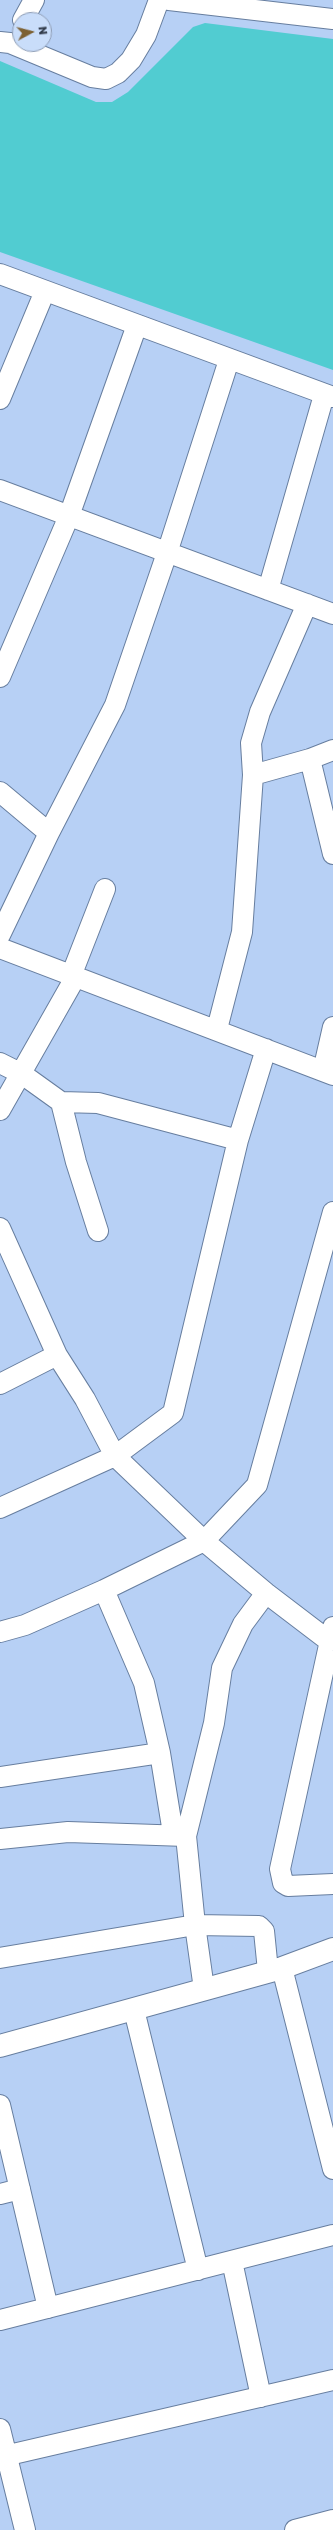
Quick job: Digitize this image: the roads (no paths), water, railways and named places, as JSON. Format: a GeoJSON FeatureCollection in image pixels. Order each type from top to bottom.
{"type":"FeatureCollection","features":[{"type":"Feature","properties":{"kind":"street"},"geometry":{"type":"LineString","coordinates":[[27,12],[34,0]]}},
{"type":"Feature","properties":{"kind":"street"},"geometry":{"type":"LineString","coordinates":[[12,34],[5,42],[92,77],[106,79],[118,73],[131,60],[146,35],[159,0]]}},
{"type":"Feature","properties":{"kind":"street"},"geometry":{"type":"LineString","coordinates":[[169,0],[287,7],[333,19]]}},
{"type":"Feature","properties":{"kind":"street"},"geometry":{"type":"LineString","coordinates":[[0,274],[329,396],[268,590]]}},
{"type":"Feature","properties":{"kind":"street"},"geometry":{"type":"LineString","coordinates":[[0,399],[44,291]]}},
{"type":"Feature","properties":{"kind":"street"},"geometry":{"type":"LineString","coordinates":[[0,677],[69,516],[137,325]]}},
{"type":"Feature","properties":{"kind":"street"},"geometry":{"type":"LineString","coordinates":[[0,935],[49,833],[115,705],[168,553],[229,360]]}},
{"type":"Feature","properties":{"kind":"street"},"geometry":{"type":"LineString","coordinates":[[0,490],[333,614]]}},
{"type":"Feature","properties":{"kind":"street"},"geometry":{"type":"LineString","coordinates":[[218,1029],[242,932],[253,776],[251,743],[260,712],[307,604]]}},
{"type":"Feature","properties":{"kind":"street"},"geometry":{"type":"LineString","coordinates":[[253,776],[310,759],[333,750]]}},
{"type":"Feature","properties":{"kind":"street"},"geometry":{"type":"LineString","coordinates":[[310,759],[333,854]]}},
{"type":"Feature","properties":{"kind":"street"},"geometry":{"type":"LineString","coordinates":[[0,792],[49,833]]}},
{"type":"Feature","properties":{"kind":"street"},"geometry":{"type":"LineString","coordinates":[[0,1110],[22,1074],[71,985],[72,976],[105,889]]}},
{"type":"Feature","properties":{"kind":"street"},"geometry":{"type":"LineString","coordinates":[[0,948],[218,1029],[328,1073],[333,1027]]}},
{"type":"Feature","properties":{"kind":"street"},"geometry":{"type":"LineString","coordinates":[[0,1508],[115,1456],[173,1413],[238,1140],[266,1049]]}},
{"type":"Feature","properties":{"kind":"street"},"geometry":{"type":"LineString","coordinates":[[0,1063],[22,1074],[61,1102],[98,1102],[238,1140]]}},
{"type":"Feature","properties":{"kind":"street"},"geometry":{"type":"LineString","coordinates":[[61,1102],[76,1162],[98,1231]]}},
{"type":"Feature","properties":{"kind":"street"},"geometry":{"type":"LineString","coordinates":[[0,1632],[25,1625],[104,1590],[204,1541],[257,1485],[333,1212]]}},
{"type":"Feature","properties":{"kind":"street"},"geometry":{"type":"LineString","coordinates":[[1,1231],[57,1355],[85,1399],[115,1456],[204,1541],[266,1593],[331,1634],[280,1869],[283,1882],[288,1886],[333,1884]]}},
{"type":"Feature","properties":{"kind":"street"},"geometry":{"type":"LineString","coordinates":[[0,1384],[57,1355]]}},
{"type":"Feature","properties":{"kind":"street"},"geometry":{"type":"LineString","coordinates":[[104,1590],[144,1683],[180,1834],[204,1989]]}},
{"type":"Feature","properties":{"kind":"street"},"geometry":{"type":"LineString","coordinates":[[180,1834],[214,1722],[222,1668],[242,1624],[266,1593]]}},
{"type":"Feature","properties":{"kind":"street"},"geometry":{"type":"LineString","coordinates":[[0,1776],[160,1753]]}},
{"type":"Feature","properties":{"kind":"street"},"geometry":{"type":"LineString","coordinates":[[0,1839],[68,1832],[180,1834]]}},
{"type":"Feature","properties":{"kind":"street"},"geometry":{"type":"LineString","coordinates":[[0,1958],[195,1925],[262,1927],[333,2169]]}},
{"type":"Feature","properties":{"kind":"street"},"geometry":{"type":"LineString","coordinates":[[0,2046],[275,1970],[333,1949]]}},
{"type":"Feature","properties":{"kind":"street"},"geometry":{"type":"LineString","coordinates":[[134,2010],[198,2270]]}},
{"type":"Feature","properties":{"kind":"street"},"geometry":{"type":"LineString","coordinates":[[0,2105],[48,2308]]}},
{"type":"Feature","properties":{"kind":"street"},"geometry":{"type":"LineString","coordinates":[[0,2194],[20,2189]]}},
{"type":"Feature","properties":{"kind":"street"},"geometry":{"type":"LineString","coordinates":[[0,2320],[333,2235]]}},
{"type":"Feature","properties":{"kind":"street"},"geometry":{"type":"LineString","coordinates":[[232,2261],[261,2397]]}},
{"type":"Feature","properties":{"kind":"street"},"geometry":{"type":"LineString","coordinates":[[3,2457],[333,2380]]}},
{"type":"Feature","properties":{"kind":"street"},"geometry":{"type":"LineString","coordinates":[[0,2429],[3,2457],[25,2530]]}},
{"type":"Feature","properties":{"kind":"street"},"geometry":{"type":"LineString","coordinates":[[295,2530],[333,2520]]}}]}
